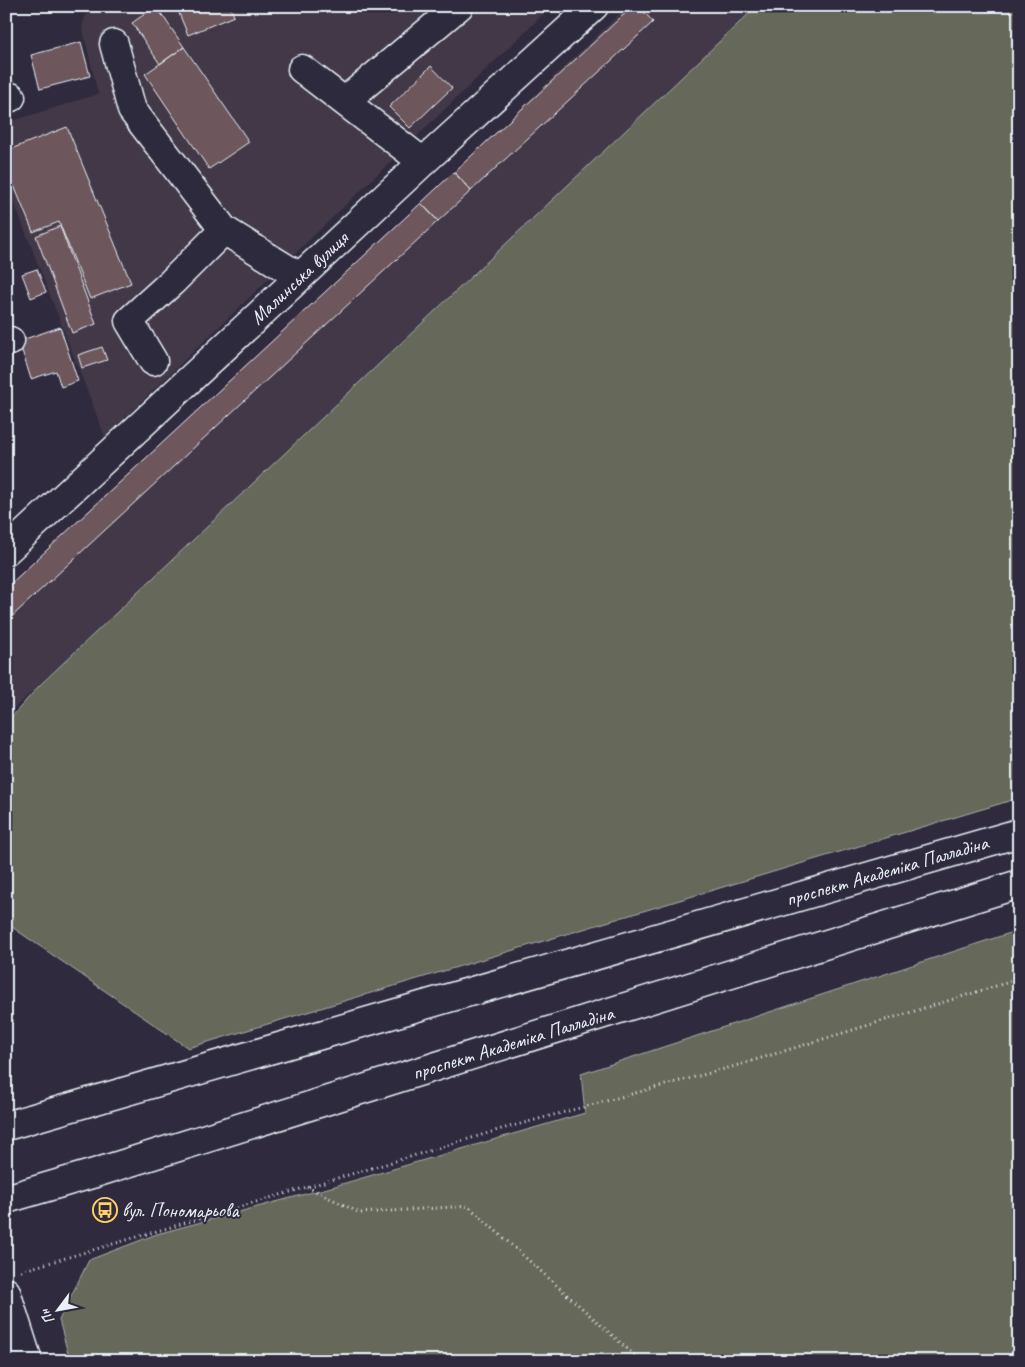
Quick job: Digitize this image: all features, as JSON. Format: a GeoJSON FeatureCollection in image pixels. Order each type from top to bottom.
{"type":"FeatureCollection","features":[{"type":"Feature","properties":{"kind":"main road"},"geometry":{"type":"LineString","coordinates":[[345,101],[459,6]]}},
{"type":"Feature","properties":{"kind":"main road","name":"Малинська вулиця"},"geometry":{"type":"LineString","coordinates":[[6,551],[423,162],[594,6]]}},
{"type":"Feature","properties":{"kind":"main road"},"geometry":{"type":"LineString","coordinates":[[114,44],[132,110],[224,230],[300,277]]}},
{"type":"Feature","properties":{"kind":"main road"},"geometry":{"type":"LineString","coordinates":[[302,69],[423,162]]}},
{"type":"Feature","properties":{"kind":"main road"},"geometry":{"type":"LineString","coordinates":[[153,361],[129,321],[172,282],[224,230]]}},
{"type":"Feature","properties":{"kind":"main road","name":"проспект Академіка Палладіна"},"geometry":{"type":"LineString","coordinates":[[6,1126],[1019,833]]}},
{"type":"Feature","properties":{"kind":"main road","name":"проспект Академіка Палладіна"},"geometry":{"type":"LineString","coordinates":[[6,1199],[1019,884]]}},
{"type":"Feature","properties":{"kind":"main road"},"geometry":{"type":"LineString","coordinates":[[10,1282],[28,1361]]}},
{"type":"Feature","properties":{"kind":"path"},"geometry":{"type":"LineString","coordinates":[[10,1282],[307,1187],[498,1130],[732,1067],[1019,980]]}},
{"type":"Feature","properties":{"kind":"path"},"geometry":{"type":"LineString","coordinates":[[307,1187],[360,1214],[468,1206],[641,1361]]}},
{"type":"Feature","properties":{"kind":"shaded area"},"geometry":{"type":"Polygon","coordinates":[[[89,6],[552,6],[105,437],[6,182],[6,123],[98,94],[82,26],[89,6]]]}},
{"type":"Feature","properties":{"kind":"shaded area"},"geometry":{"type":"Polygon","coordinates":[[[628,6],[757,6],[39,686],[6,715],[6,588],[454,172],[628,6]]]}},
{"type":"Feature","properties":{"kind":"green space"},"geometry":{"type":"Polygon","coordinates":[[[757,6],[1019,6],[1019,798],[188,1048],[6,923],[6,723],[39,686],[757,6]]]}},
{"type":"Feature","properties":{"kind":"green space"},"geometry":{"type":"Polygon","coordinates":[[[1019,930],[1019,1361],[70,1361],[59,1320],[89,1260],[157,1234],[335,1186],[585,1113],[581,1074],[1019,930]]]}},
{"type":"Feature","properties":{"kind":"building"},"geometry":{"type":"Polygon","coordinates":[[[156,6],[184,47],[160,64],[132,23],[156,6]]]}},
{"type":"Feature","properties":{"kind":"building"},"geometry":{"type":"Polygon","coordinates":[[[176,6],[230,6],[234,16],[188,35],[176,6]]]}},
{"type":"Feature","properties":{"kind":"building"},"geometry":{"type":"Polygon","coordinates":[[[633,6],[639,6],[653,22],[471,191],[454,172],[633,6]]]}},
{"type":"Feature","properties":{"kind":"building"},"geometry":{"type":"Polygon","coordinates":[[[81,42],[90,76],[40,89],[31,55],[81,42]]]}},
{"type":"Feature","properties":{"kind":"building"},"geometry":{"type":"Polygon","coordinates":[[[184,47],[249,142],[209,169],[145,74],[184,47]]]}},
{"type":"Feature","properties":{"kind":"building"},"geometry":{"type":"Polygon","coordinates":[[[431,66],[452,88],[410,128],[389,107],[431,66]]]}},
{"type":"Feature","properties":{"kind":"building"},"geometry":{"type":"Polygon","coordinates":[[[67,127],[131,283],[90,299],[59,222],[33,232],[6,166],[6,151],[67,127]]]}},
{"type":"Feature","properties":{"kind":"building"},"geometry":{"type":"Polygon","coordinates":[[[454,172],[471,191],[438,221],[421,203],[454,172]]]}},
{"type":"Feature","properties":{"kind":"building"},"geometry":{"type":"Polygon","coordinates":[[[421,203],[438,221],[6,622],[6,588],[421,203]]]}},
{"type":"Feature","properties":{"kind":"building"},"geometry":{"type":"Polygon","coordinates":[[[60,226],[96,324],[72,333],[36,236],[60,226]]]}},
{"type":"Feature","properties":{"kind":"building"},"geometry":{"type":"Polygon","coordinates":[[[37,269],[46,292],[31,298],[22,274],[37,269]]]}},
{"type":"Feature","properties":{"kind":"building"},"geometry":{"type":"Polygon","coordinates":[[[60,327],[78,381],[61,387],[56,371],[31,379],[19,341],[60,327]]]}},
{"type":"Feature","properties":{"kind":"building"},"geometry":{"type":"Polygon","coordinates":[[[102,347],[107,360],[82,368],[78,355],[102,347]]]}},
{"type":"Feature","properties":{"kind":"place","name":"вул. Пономарьова"},"geometry":{"type":"Point","coordinates":[105,1210]}}]}
